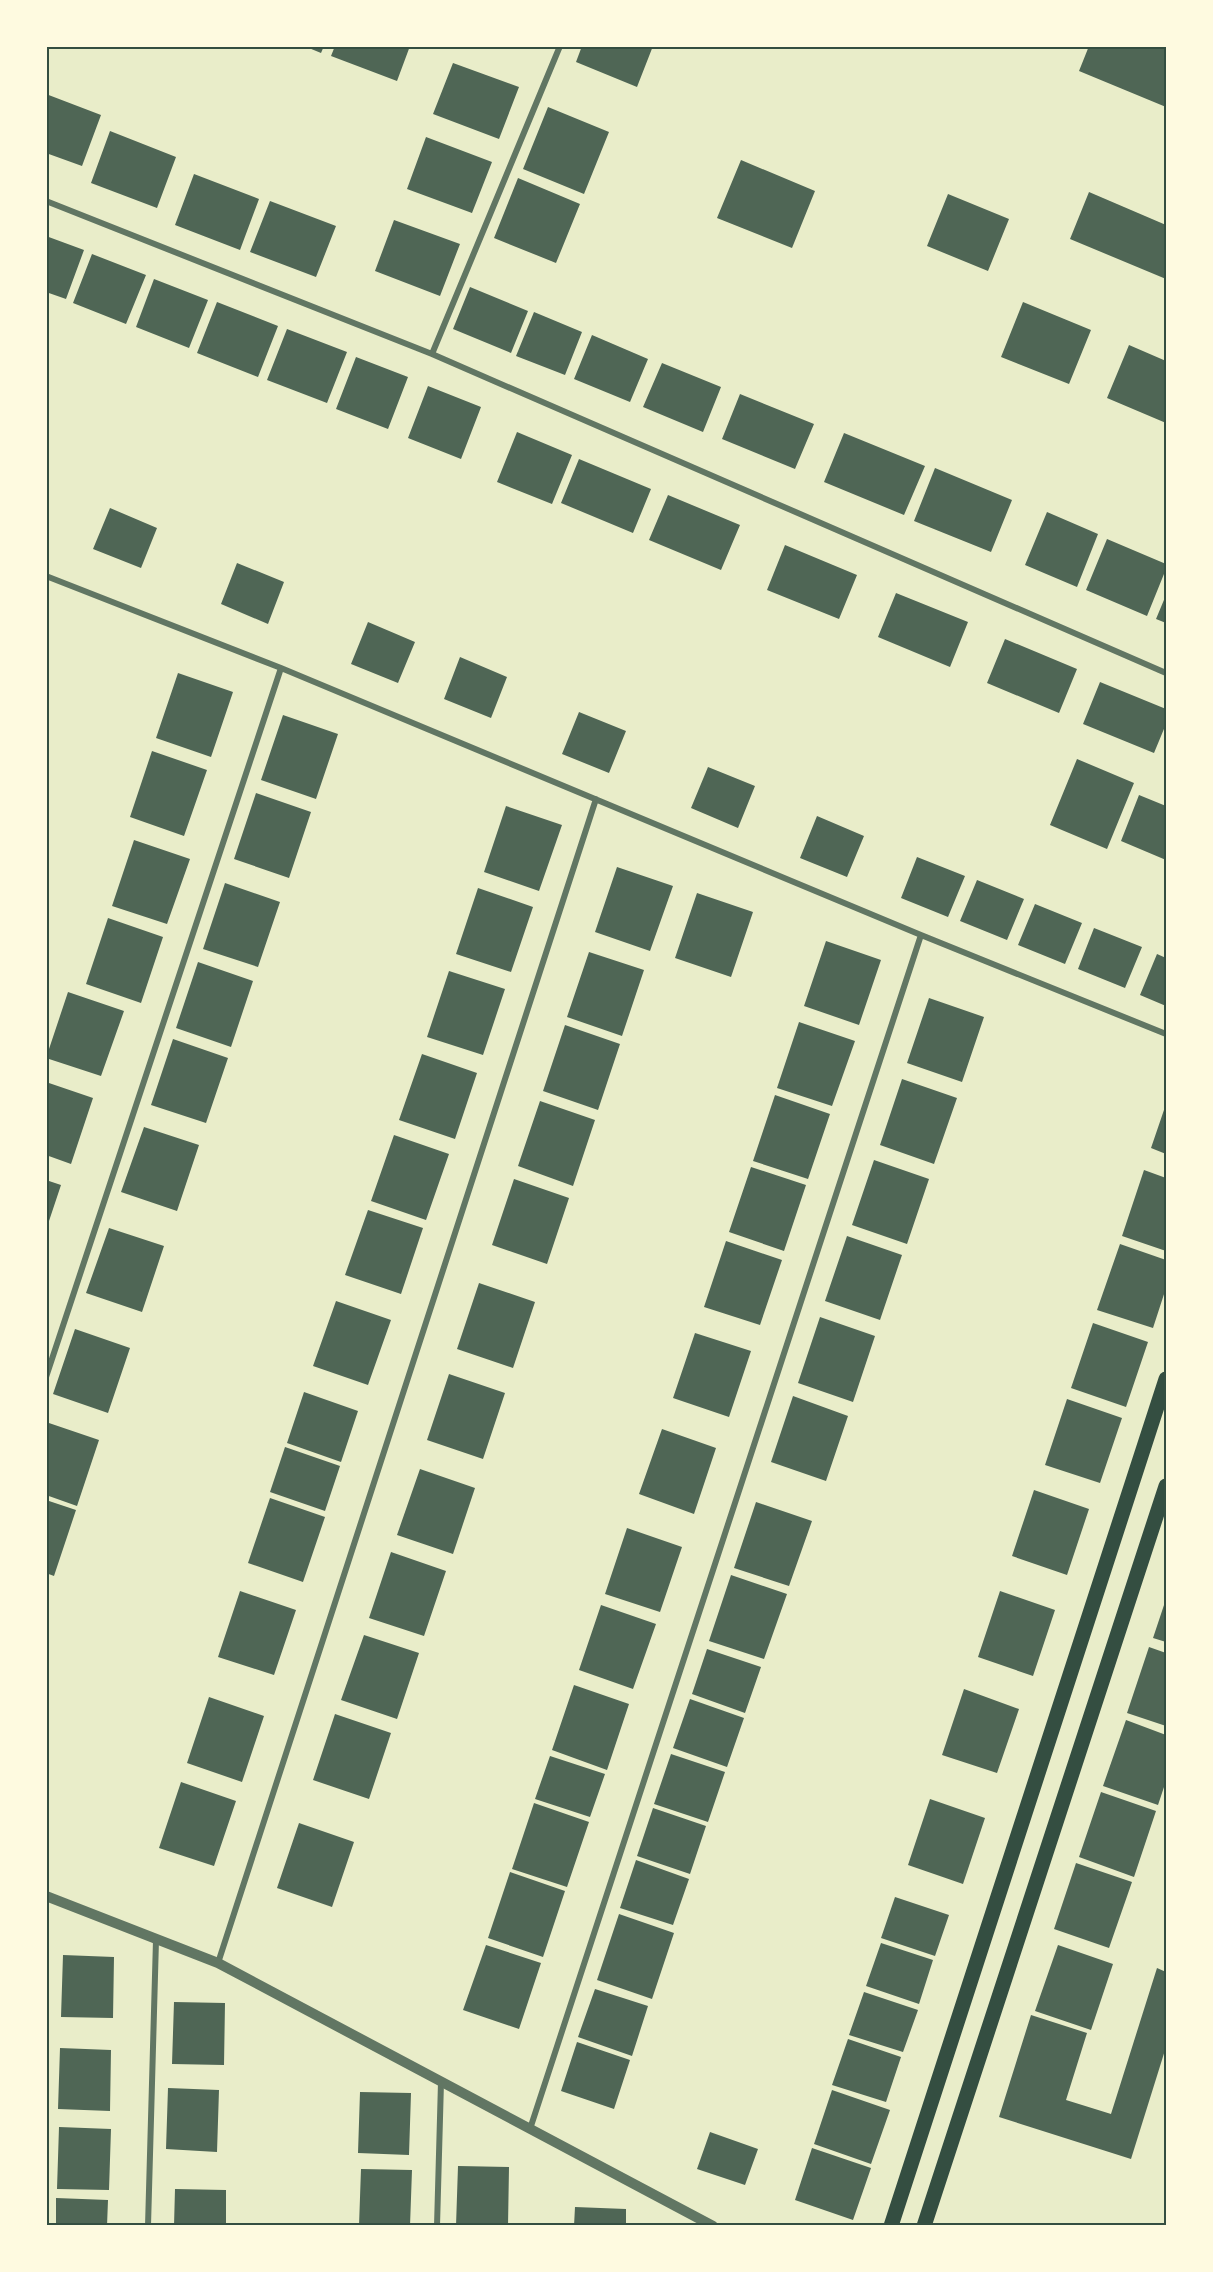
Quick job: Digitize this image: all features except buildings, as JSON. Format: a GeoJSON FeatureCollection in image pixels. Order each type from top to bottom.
{"type":"FeatureCollection","features":[{"type":"Feature","properties":{"kind":"main road"},"geometry":{"type":"LineString","coordinates":[[891,2226],[1167,1379]]}},
{"type":"Feature","properties":{"kind":"main road"},"geometry":{"type":"LineString","coordinates":[[924,2226],[1167,1486]]}},
{"type":"Feature","properties":{"kind":"street"},"geometry":{"type":"LineString","coordinates":[[432,354],[558,47]]}},
{"type":"Feature","properties":{"kind":"street"},"geometry":{"type":"LineString","coordinates":[[46,201],[432,354],[1167,673]]}},
{"type":"Feature","properties":{"kind":"street"},"geometry":{"type":"LineString","coordinates":[[46,576],[281,668],[921,935],[1167,1034]]}},
{"type":"Feature","properties":{"kind":"street"},"geometry":{"type":"LineString","coordinates":[[46,1377],[281,668]]}},
{"type":"Feature","properties":{"kind":"street"},"geometry":{"type":"LineString","coordinates":[[218,1963],[596,800]]}},
{"type":"Feature","properties":{"kind":"street"},"geometry":{"type":"LineString","coordinates":[[530,2128],[921,935]]}},
{"type":"Feature","properties":{"kind":"street"},"geometry":{"type":"LineString","coordinates":[[46,1896],[218,1963],[712,2226]]}},
{"type":"Feature","properties":{"kind":"street"},"geometry":{"type":"LineString","coordinates":[[148,2226],[156,1940]]}},
{"type":"Feature","properties":{"kind":"street"},"geometry":{"type":"LineString","coordinates":[[437,2226],[441,2082]]}}]}
